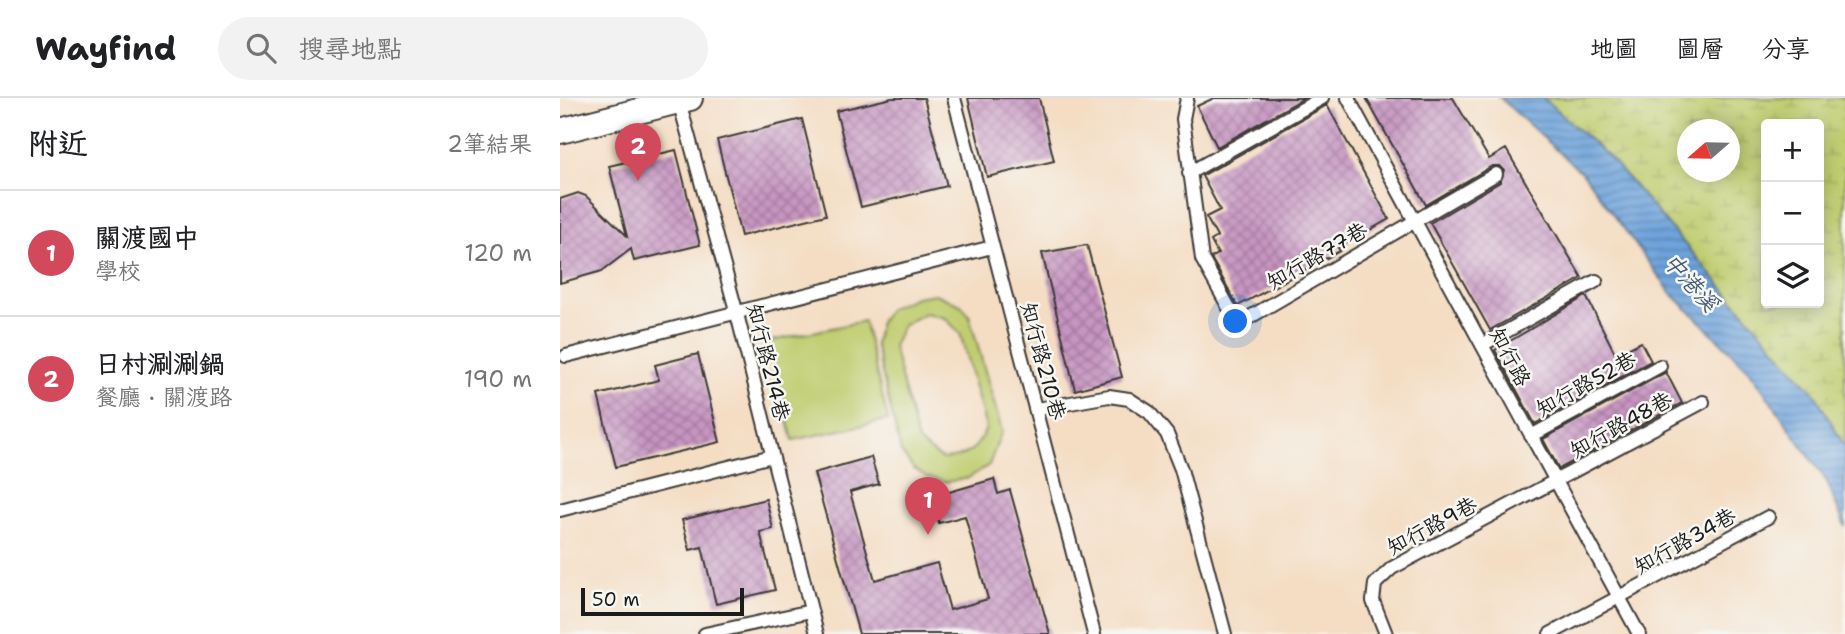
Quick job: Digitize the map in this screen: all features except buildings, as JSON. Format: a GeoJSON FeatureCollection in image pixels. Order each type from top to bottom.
{"type":"FeatureCollection","features":[{"type":"Feature","properties":{"kind":"street"},"geometry":{"type":"LineString","coordinates":[[560,131],[684,99]]}},
{"type":"Feature","properties":{"kind":"lane","name":"知行路210巷"},"geometry":{"type":"LineString","coordinates":[[954,98],[1094,634]]}},
{"type":"Feature","properties":{"kind":"lane"},"geometry":{"type":"LineString","coordinates":[[1187,98],[1183,119],[1189,173],[1322,98]]}},
{"type":"Feature","properties":{"kind":"lane","name":"知行路"},"geometry":{"type":"LineString","coordinates":[[1348,98],[1639,634]]}},
{"type":"Feature","properties":{"kind":"lane","name":"知行路214巷"},"geometry":{"type":"LineString","coordinates":[[684,99],[817,634]]}},
{"type":"Feature","properties":{"kind":"lane","name":"知行路77巷"},"geometry":{"type":"LineString","coordinates":[[1189,173],[1202,259],[1238,324],[1496,174]]}},
{"type":"Feature","properties":{"kind":"lane"},"geometry":{"type":"LineString","coordinates":[[566,356],[992,247]]}},
{"type":"Feature","properties":{"kind":"lane"},"geometry":{"type":"LineString","coordinates":[[1482,345],[1596,281]]}},
{"type":"Feature","properties":{"kind":"lane","name":"知行路52巷"},"geometry":{"type":"LineString","coordinates":[[1531,436],[1660,366]]}},
{"type":"Feature","properties":{"kind":"lane"},"geometry":{"type":"LineString","coordinates":[[1037,408],[1109,396],[1129,399],[1149,412],[1167,434],[1181,469],[1226,634]]}},
{"type":"Feature","properties":{"kind":"lane","name":"知行路48巷"},"geometry":{"type":"LineString","coordinates":[[1557,482],[1703,402]]}},
{"type":"Feature","properties":{"kind":"lane"},"geometry":{"type":"LineString","coordinates":[[560,510],[772,456]]}},
{"type":"Feature","properties":{"kind":"lane","name":"知行路9巷"},"geometry":{"type":"LineString","coordinates":[[1386,634],[1373,601],[1375,584],[1392,568],[1557,482]]}},
{"type":"Feature","properties":{"kind":"lane","name":"知行路34巷"},"geometry":{"type":"LineString","coordinates":[[1550,634],[1620,599],[1768,517]]}},
{"type":"Feature","properties":{"kind":"lane"},"geometry":{"type":"LineString","coordinates":[[705,634],[811,611]]}},
{"type":"Feature","properties":{"kind":"green space"},"geometry":{"type":"Polygon","coordinates":[[[1543,98],[1845,98],[1845,447],[1815,394],[1610,158],[1543,98]]]}},
{"type":"Feature","properties":{"kind":"green space"},"geometry":{"type":"Polygon","coordinates":[[[935,294],[961,305],[969,315],[1002,431],[989,465],[968,478],[946,482],[927,477],[914,469],[901,452],[875,343],[880,322],[890,308],[916,297],[935,294]],[[925,313],[903,325],[893,346],[918,442],[942,459],[964,455],[970,451],[979,442],[986,428],[960,333],[945,318],[925,313]]]}},
{"type":"Feature","properties":{"kind":"green space"},"geometry":{"type":"Polygon","coordinates":[[[864,321],[888,420],[793,440],[767,342],[864,321]]]}},
{"type":"Feature","properties":{"kind":"water","name":"中港溪"},"geometry":{"type":"Polygon","coordinates":[[[1500,98],[1543,98],[1610,158],[1815,394],[1845,447],[1845,527],[1827,482],[1749,370],[1671,293],[1585,176],[1500,98]]]}},
{"type":"Feature","properties":{"kind":"place","name":"日村涮涮鍋"},"geometry":{"type":"Point","coordinates":[638,181]}},
{"type":"Feature","properties":{"kind":"place","name":"關渡國中"},"geometry":{"type":"Point","coordinates":[928,535]}}]}
